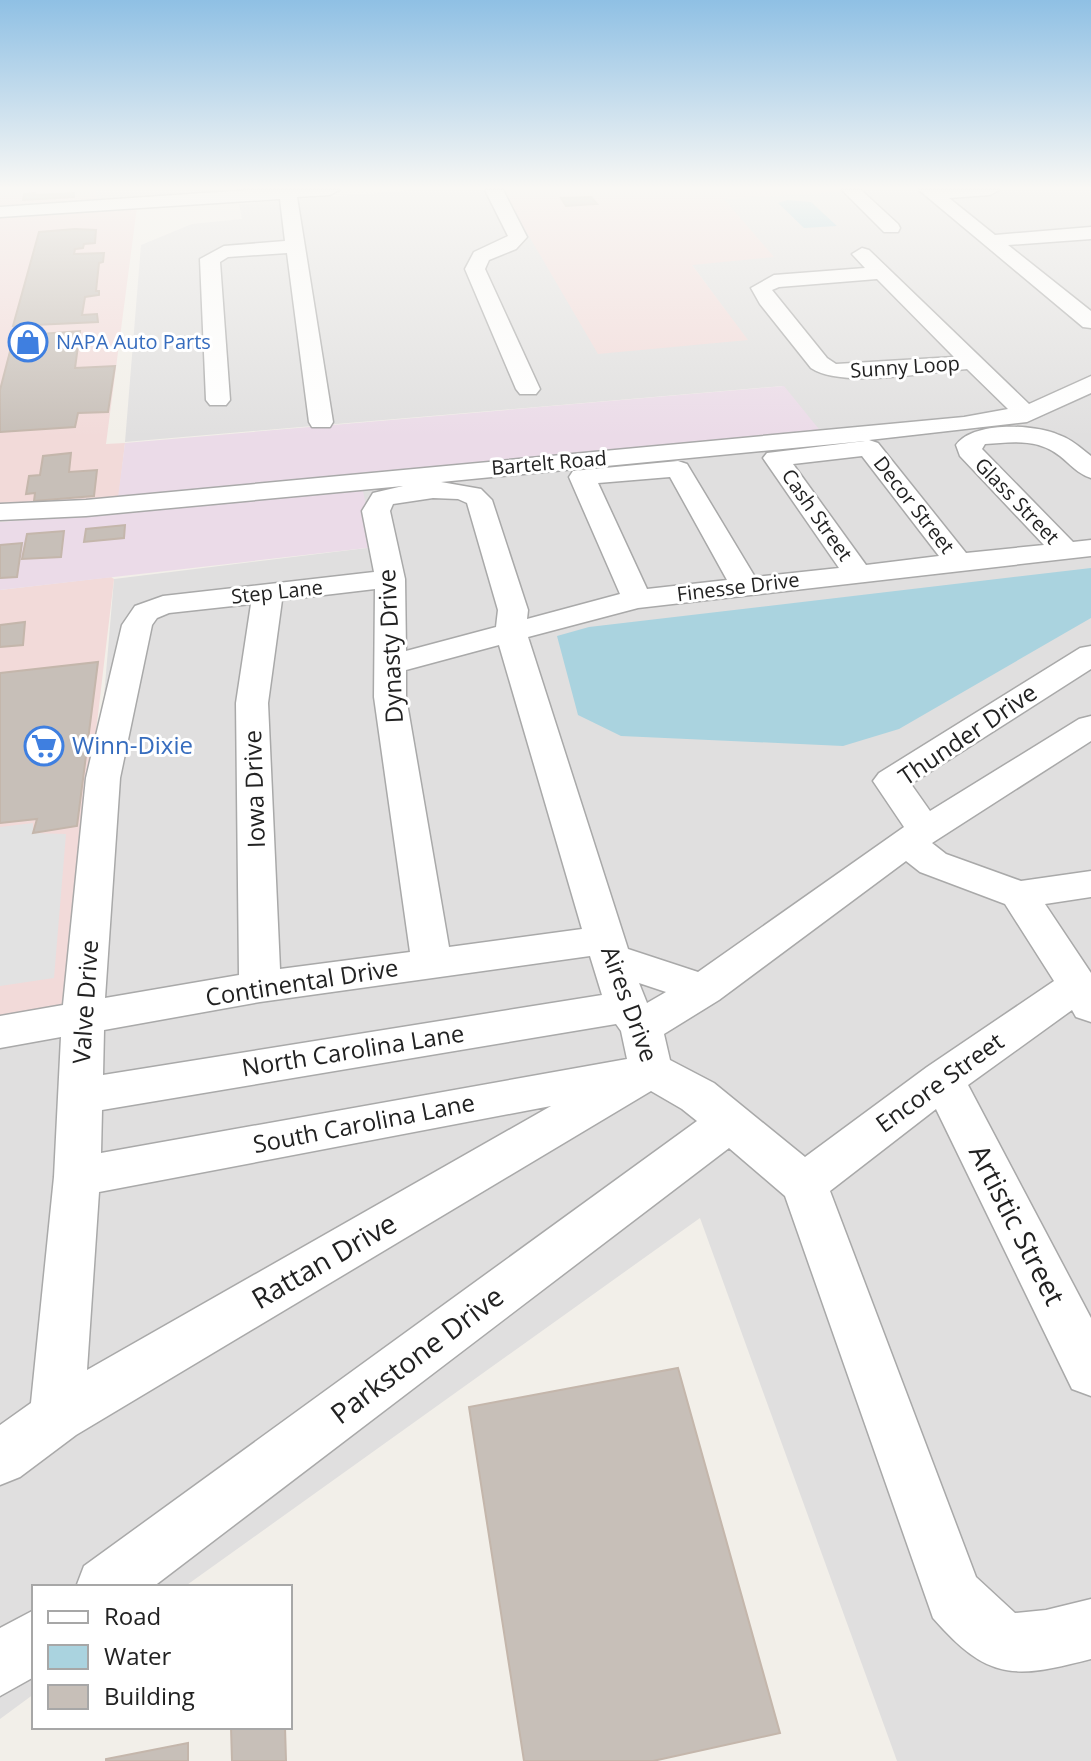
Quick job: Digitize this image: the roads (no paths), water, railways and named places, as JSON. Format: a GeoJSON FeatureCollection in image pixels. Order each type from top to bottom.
{"type":"FeatureCollection","features":[{"type":"Feature","properties":{"kind":"street"},"geometry":{"type":"LineString","coordinates":[[211,272],[218,400]]}},
{"type":"Feature","properties":{"kind":"street"},"geometry":{"type":"LineString","coordinates":[[301,272],[321,422]]}},
{"type":"Feature","properties":{"kind":"street"},"geometry":{"type":"LineString","coordinates":[[476,272],[528,389]]}},
{"type":"Feature","properties":{"kind":"street"},"geometry":{"type":"LineString","coordinates":[[1029,272],[1091,322]]}},
{"type":"Feature","properties":{"kind":"street"},"geometry":{"type":"LineString","coordinates":[[881,273],[1027,415]]}},
{"type":"Feature","properties":{"kind":"street","name":"Sunny Loop"},"geometry":{"type":"LineString","coordinates":[[881,273],[774,281],[761,288],[767,300],[819,363],[830,370],[849,372],[972,362]]}},
{"type":"Feature","properties":{"kind":"street"},"geometry":{"type":"LineString","coordinates":[[1056,293],[1079,291]]}},
{"type":"Feature","properties":{"kind":"street","name":"Bartelt Road"},"geometry":{"type":"LineString","coordinates":[[0,512],[86,508],[948,426],[1027,415],[1064,401],[1091,383]]}},
{"type":"Feature","properties":{"kind":"street","name":"Glass Street"},"geometry":{"type":"LineString","coordinates":[[1078,549],[969,451],[971,441],[980,437],[1039,434],[1061,443],[1091,470]]}},
{"type":"Feature","properties":{"kind":"street","name":"Cash Street"},"geometry":{"type":"LineString","coordinates":[[857,573],[776,458],[869,448]]}},
{"type":"Feature","properties":{"kind":"street","name":"Decor Street"},"geometry":{"type":"LineString","coordinates":[[869,448],[959,563]]}},
{"type":"Feature","properties":{"kind":"street"},"geometry":{"type":"LineString","coordinates":[[637,599],[582,477],[678,469],[746,587]]}},
{"type":"Feature","properties":{"kind":"street","name":"Dynasty Drive"},"geometry":{"type":"LineString","coordinates":[[432,964],[390,697],[390,579],[376,511],[378,504],[393,495],[455,489]]}},
{"type":"Feature","properties":{"kind":"street","name":"Aires Drive"},"geometry":{"type":"LineString","coordinates":[[455,489],[475,495],[479,500],[513,610],[511,632],[609,949],[639,1034],[698,1096],[804,1184]]}},
{"type":"Feature","properties":{"kind":"street","name":"Finesse Drive"},"geometry":{"type":"LineString","coordinates":[[392,664],[637,599],[1078,549]]}},
{"type":"Feature","properties":{"kind":"street","name":"Step Lane"},"geometry":{"type":"LineString","coordinates":[[163,605],[390,579]]}},
{"type":"Feature","properties":{"kind":"street","name":"Iowa Drive"},"geometry":{"type":"LineString","coordinates":[[260,987],[252,703],[268,592]]}},
{"type":"Feature","properties":{"kind":"street","name":"Valve Drive"},"geometry":{"type":"LineString","coordinates":[[57,1417],[77,1177],[83,1018],[103,778],[137,625],[146,612],[163,605]]}},
{"type":"Feature","properties":{"kind":"street","name":"Thunder Drive"},"geometry":{"type":"LineString","coordinates":[[916,837],[891,781],[1091,655]]}},
{"type":"Feature","properties":{"kind":"street"},"geometry":{"type":"LineString","coordinates":[[639,1034],[916,837],[1091,726]]}},
{"type":"Feature","properties":{"kind":"street"},"geometry":{"type":"LineString","coordinates":[[916,837],[933,863],[1019,895],[1091,884]]}},
{"type":"Feature","properties":{"kind":"street"},"geometry":{"type":"LineString","coordinates":[[1019,895],[1084,996]]}},
{"type":"Feature","properties":{"kind":"street","name":"Continental Drive"},"geometry":{"type":"LineString","coordinates":[[0,1032],[260,987],[432,964],[609,949],[704,989]]}},
{"type":"Feature","properties":{"kind":"street","name":"Encore Street"},"geometry":{"type":"LineString","coordinates":[[804,1184],[943,1079],[1084,996]]}},
{"type":"Feature","properties":{"kind":"street","name":"North Carolina Lane"},"geometry":{"type":"LineString","coordinates":[[80,1096],[639,1034]]}},
{"type":"Feature","properties":{"kind":"street","name":"South Carolina Lane"},"geometry":{"type":"LineString","coordinates":[[77,1177],[639,1034]]}},
{"type":"Feature","properties":{"kind":"street","name":"Rattan Drive"},"geometry":{"type":"LineString","coordinates":[[0,1458],[57,1417],[639,1034]]}},
{"type":"Feature","properties":{"kind":"street","name":"Artistic Street"},"geometry":{"type":"LineString","coordinates":[[943,1079],[1091,1371]]}},
{"type":"Feature","properties":{"kind":"street","name":"Parkstone Drive"},"geometry":{"type":"LineString","coordinates":[[108,1585],[729,1123]]}},
{"type":"Feature","properties":{"kind":"street"},"geometry":{"type":"LineString","coordinates":[[804,1184],[954,1597],[976,1624],[995,1639],[1023,1646],[1091,1629]]}},
{"type":"Feature","properties":{"kind":"street"},"geometry":{"type":"LineString","coordinates":[[0,1665],[32,1641]]}},
{"type":"Feature","properties":{"kind":"water"},"geometry":{"type":"Polygon","coordinates":[[[1091,568],[1091,618],[899,729],[843,746],[621,736],[578,715],[557,636],[589,627],[1091,568]]]}},
{"type":"Feature","properties":{"kind":"place","name":"NAPA Auto Parts"},"geometry":{"type":"Point","coordinates":[28,342]}},
{"type":"Feature","properties":{"kind":"place","name":"Winn-Dixie"},"geometry":{"type":"Point","coordinates":[44,746]}}]}
